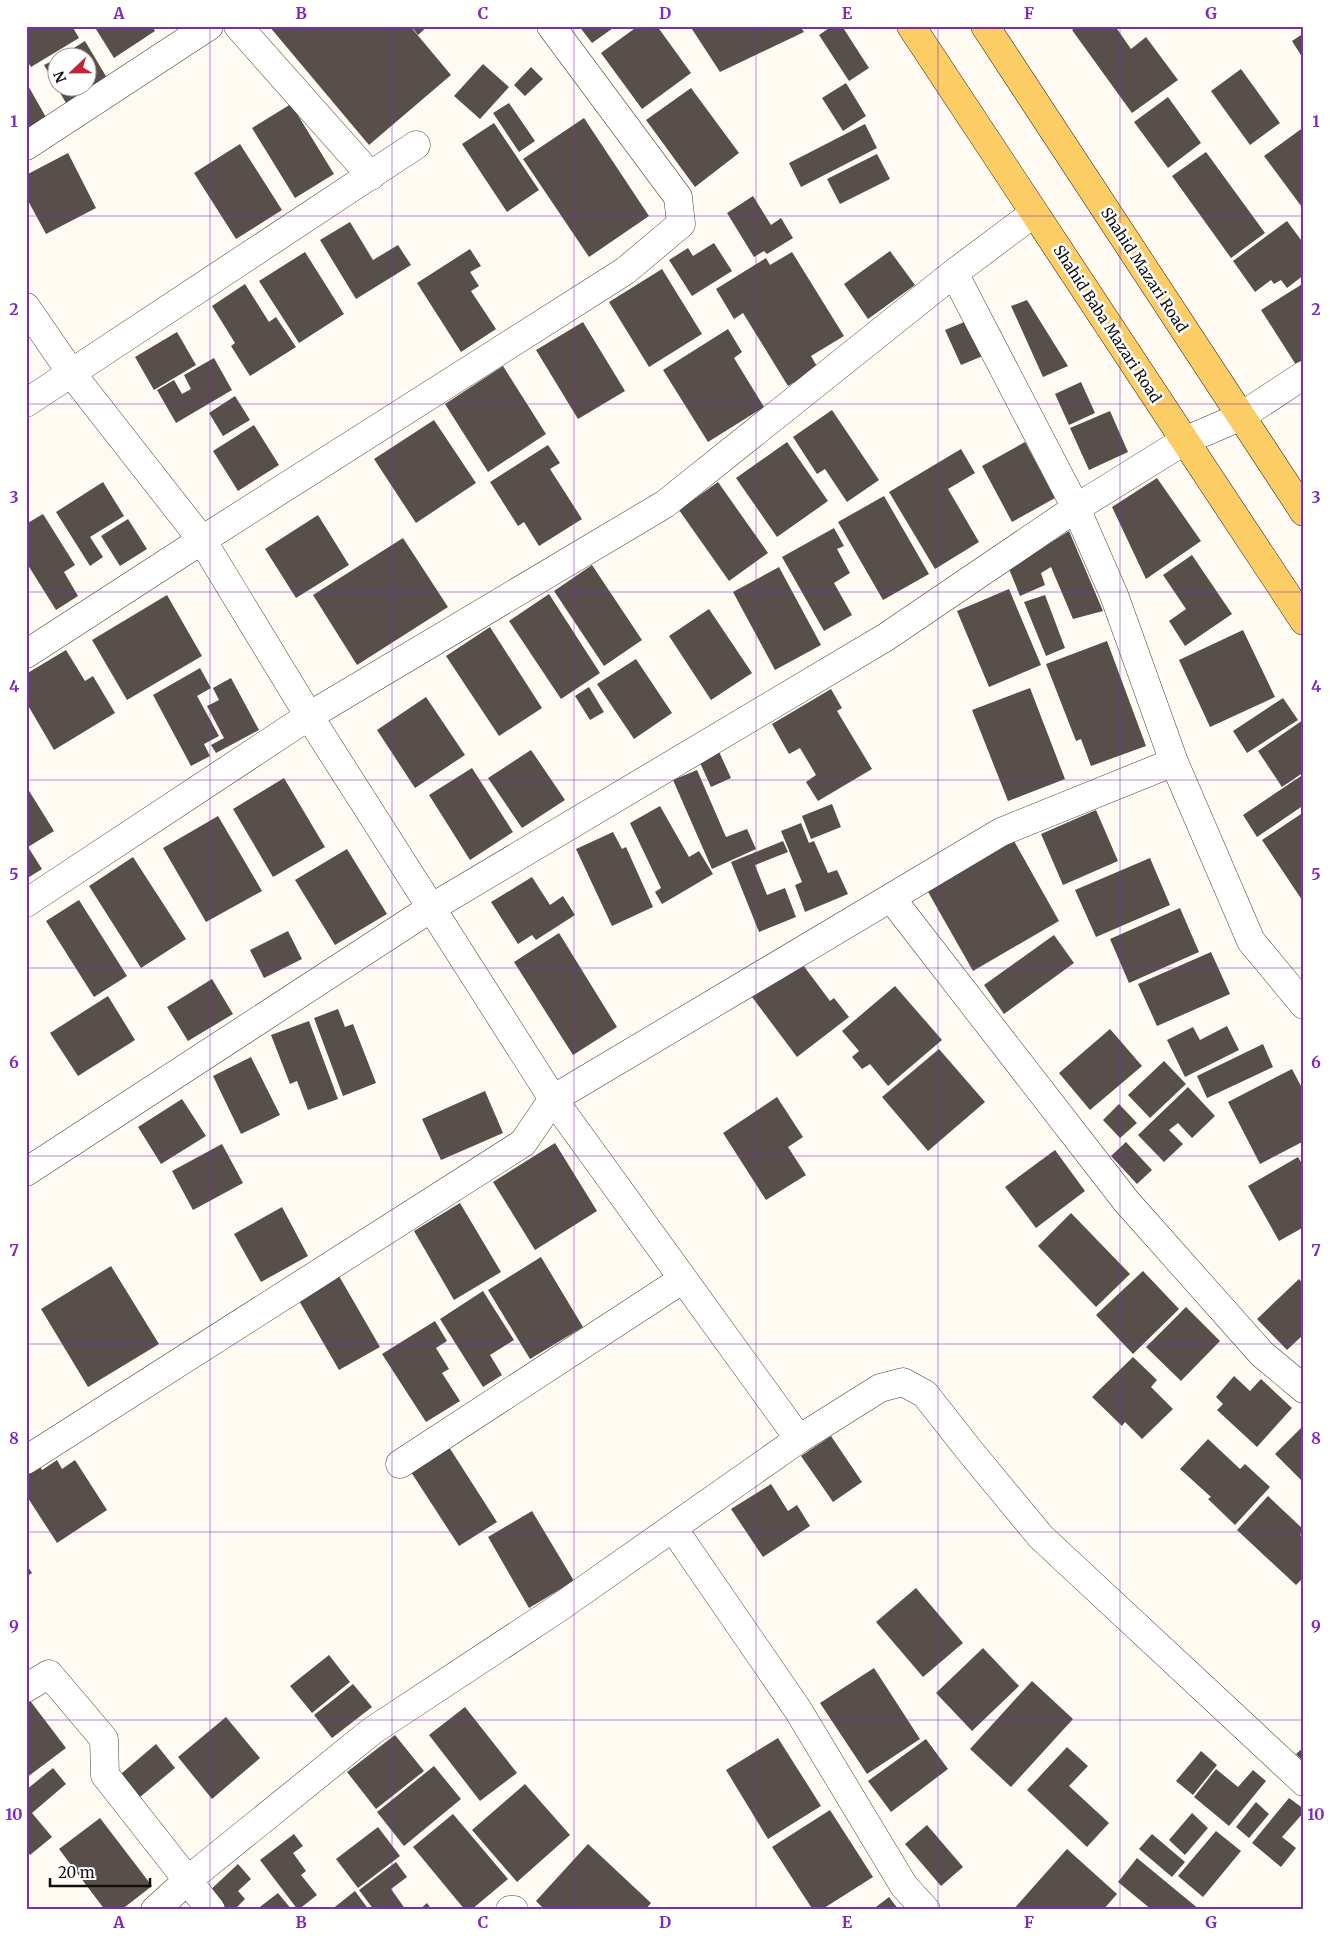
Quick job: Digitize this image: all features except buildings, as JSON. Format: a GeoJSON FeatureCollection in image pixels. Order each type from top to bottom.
{"type":"FeatureCollection","features":[{"type":"Feature","properties":{"kind":"main road","name":"Shahid Baba Mazari Road"},"geometry":{"type":"LineString","coordinates":[[911,26],[1304,622]]}},
{"type":"Feature","properties":{"kind":"main road","name":"Shahid Mazari Road"},"geometry":{"type":"LineString","coordinates":[[985,26],[1304,512]]}},
{"type":"Feature","properties":{"kind":"street"},"geometry":{"type":"LineString","coordinates":[[26,146],[209,26]]}},
{"type":"Feature","properties":{"kind":"street"},"geometry":{"type":"LineString","coordinates":[[238,26],[371,176]]}},
{"type":"Feature","properties":{"kind":"street"},"geometry":{"type":"LineString","coordinates":[[26,654],[625,271],[681,224],[678,197],[551,26]]}},
{"type":"Feature","properties":{"kind":"street"},"geometry":{"type":"LineString","coordinates":[[26,403],[416,145]]}},
{"type":"Feature","properties":{"kind":"street"},"geometry":{"type":"LineString","coordinates":[[26,903],[309,716],[666,504],[954,273],[1034,213]]}},
{"type":"Feature","properties":{"kind":"street"},"geometry":{"type":"LineString","coordinates":[[954,273],[1076,508],[1114,595],[1174,762],[1251,941],[1304,1005]]}},
{"type":"Feature","properties":{"kind":"street"},"geometry":{"type":"LineString","coordinates":[[26,307],[72,374],[202,540],[309,716],[553,1099],[799,1439]]}},
{"type":"Feature","properties":{"kind":"street"},"geometry":{"type":"LineString","coordinates":[[26,1172],[431,908],[886,637],[1076,508],[1184,441],[1240,417],[1304,375]]}},
{"type":"Feature","properties":{"kind":"street"},"geometry":{"type":"LineString","coordinates":[[26,1460],[523,1143],[553,1099],[1001,832],[1174,762]]}},
{"type":"Feature","properties":{"kind":"street"},"geometry":{"type":"LineString","coordinates":[[891,898],[1126,1201],[1262,1354],[1304,1389]]}},
{"type":"Feature","properties":{"kind":"street"},"geometry":{"type":"LineString","coordinates":[[400,1464],[684,1279]]}},
{"type":"Feature","properties":{"kind":"street"},"geometry":{"type":"LineString","coordinates":[[155,1910],[189,1879],[372,1731],[560,1607],[799,1439],[880,1388],[903,1382],[925,1394],[1041,1536],[1304,1782]]}},
{"type":"Feature","properties":{"kind":"street"},"geometry":{"type":"LineString","coordinates":[[672,1528],[798,1710],[904,1886],[926,1910]]}},
{"type":"Feature","properties":{"kind":"street"},"geometry":{"type":"LineString","coordinates":[[26,1688],[49,1674],[104,1739],[105,1775],[189,1879],[211,1910]]}}]}
